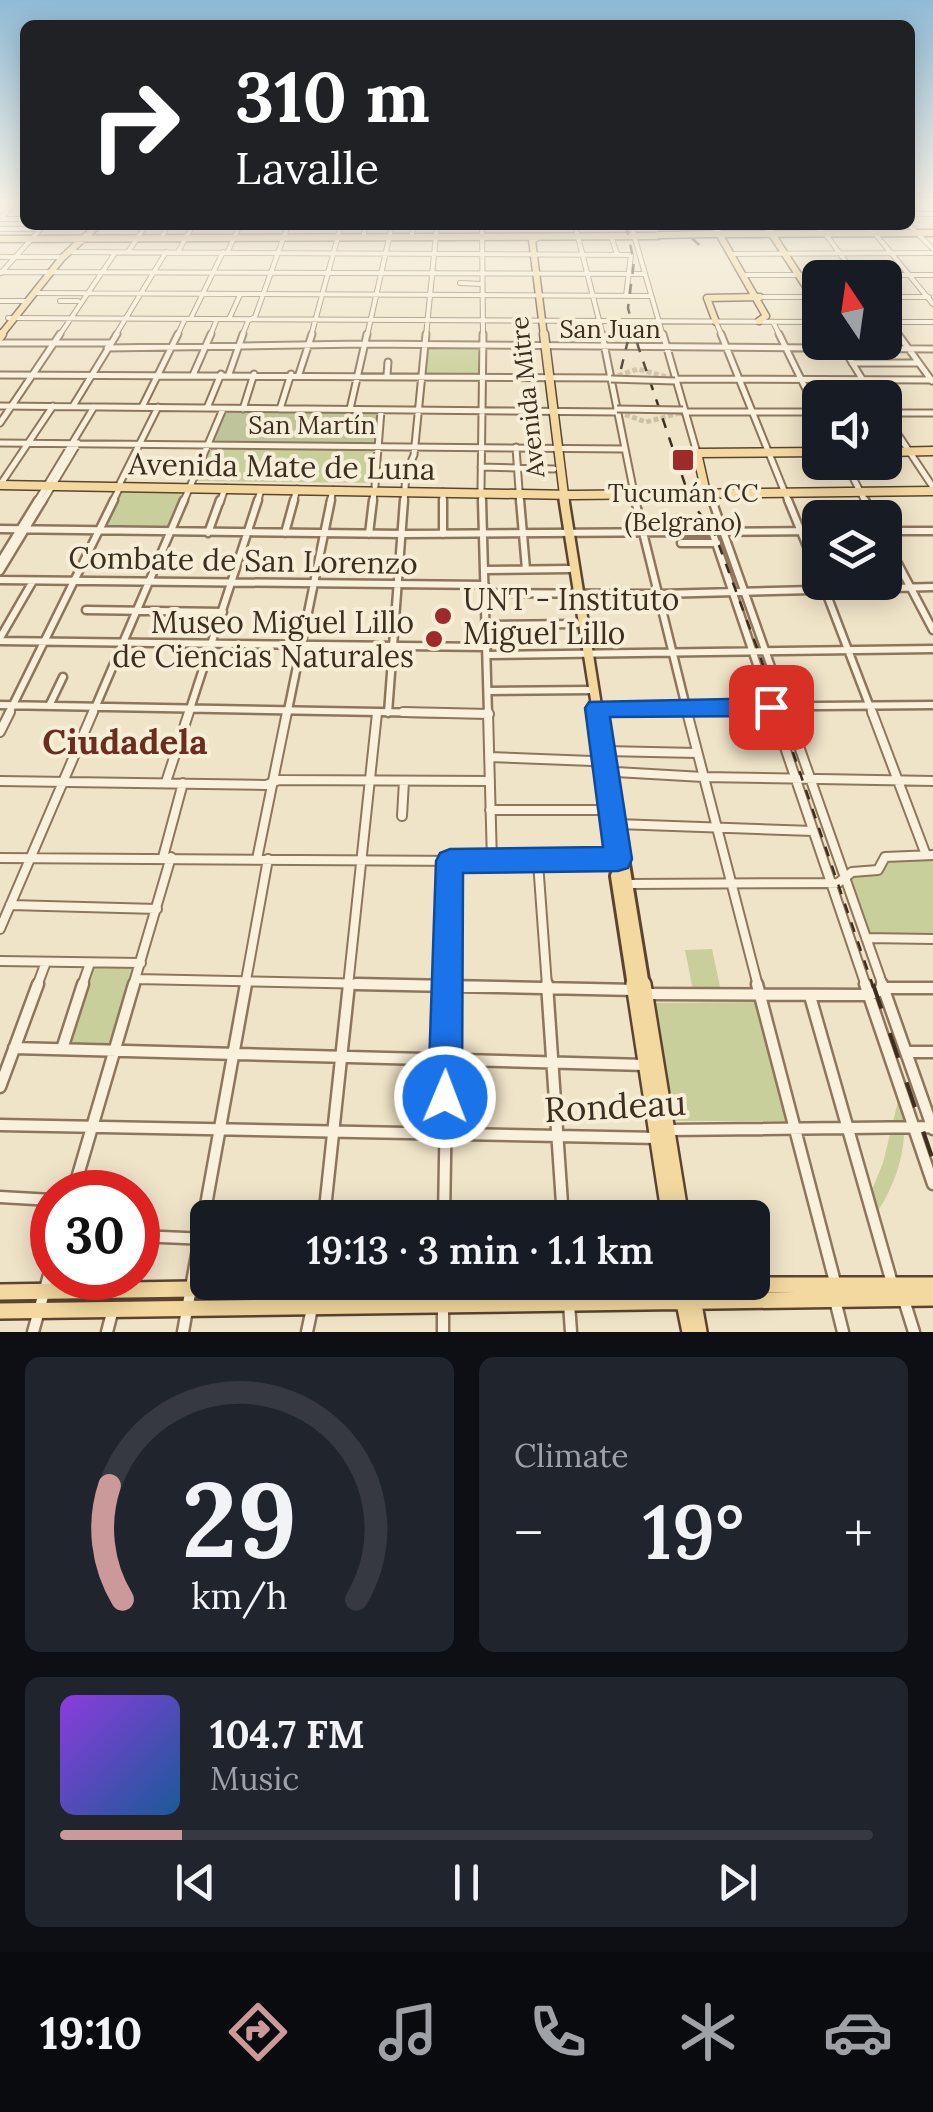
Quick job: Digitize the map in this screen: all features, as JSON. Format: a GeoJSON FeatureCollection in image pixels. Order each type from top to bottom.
{"type":"FeatureCollection","features":[{"type":"Feature","properties":{"kind":"main road"},"geometry":{"type":"LineString","coordinates":[[0,337],[7,319],[53,267]]}},
{"type":"Feature","properties":{"kind":"main road","name":"Avenida Mitre"},"geometry":{"type":"LineString","coordinates":[[535,267],[560,493]]}},
{"type":"Feature","properties":{"kind":"main road"},"geometry":{"type":"LineString","coordinates":[[741,267],[773,322]]}},
{"type":"Feature","properties":{"kind":"main road"},"geometry":{"type":"LineString","coordinates":[[798,267],[802,274]]}},
{"type":"Feature","properties":{"kind":"main road"},"geometry":{"type":"LineString","coordinates":[[25,300],[49,272]]}},
{"type":"Feature","properties":{"kind":"main road"},"geometry":{"type":"LineString","coordinates":[[717,321],[710,298],[758,297]]}},
{"type":"Feature","properties":{"kind":"main road"},"geometry":{"type":"LineString","coordinates":[[758,297],[767,318],[758,321]]}},
{"type":"Feature","properties":{"kind":"main road","name":"Avenida Mitre"},"geometry":{"type":"LineString","coordinates":[[554,448],[560,493]]}},
{"type":"Feature","properties":{"kind":"main road"},"geometry":{"type":"LineString","coordinates":[[902,451],[933,451]]}},
{"type":"Feature","properties":{"kind":"main road"},"geometry":{"type":"LineString","coordinates":[[708,493],[697,453],[802,452]]}},
{"type":"Feature","properties":{"kind":"main road","name":"Avenida Mate de Luna"},"geometry":{"type":"LineString","coordinates":[[1,483],[634,494],[933,489]]}},
{"type":"Feature","properties":{"kind":"main road","name":"Avenida Mate de Luna"},"geometry":{"type":"LineString","coordinates":[[190,485],[374,488]]}},
{"type":"Feature","properties":{"kind":"main road","name":"Avenida Mate de Luna"},"geometry":{"type":"LineString","coordinates":[[406,489],[481,491]]}},
{"type":"Feature","properties":{"kind":"main road"},"geometry":{"type":"LineString","coordinates":[[560,493],[616,824],[618,859]]}},
{"type":"Feature","properties":{"kind":"main road"},"geometry":{"type":"LineString","coordinates":[[566,531],[585,654]]}},
{"type":"Feature","properties":{"kind":"main road"},"geometry":{"type":"LineString","coordinates":[[603,762],[607,810],[676,1200]]}},
{"type":"Feature","properties":{"kind":"main road"},"geometry":{"type":"LineString","coordinates":[[640,992],[646,1065],[663,1134],[668,1200]]}},
{"type":"Feature","properties":{"kind":"main road"},"geometry":{"type":"LineString","coordinates":[[898,1292],[933,1285]]}},
{"type":"Feature","properties":{"kind":"main road"},"geometry":{"type":"LineString","coordinates":[[0,1292],[30,1291]]}},
{"type":"Feature","properties":{"kind":"main road"},"geometry":{"type":"LineString","coordinates":[[770,1291],[898,1292],[933,1298]]}},
{"type":"Feature","properties":{"kind":"main road"},"geometry":{"type":"LineString","coordinates":[[160,1297],[189,1298]]}},
{"type":"Feature","properties":{"kind":"main road"},"geometry":{"type":"LineString","coordinates":[[0,1310],[112,1309],[189,1298]]}},
{"type":"Feature","properties":{"kind":"main road"},"geometry":{"type":"LineString","coordinates":[[666,1300],[694,1331]]}},
{"type":"Feature","properties":{"kind":"main road"},"geometry":{"type":"LineString","coordinates":[[694,1331],[695,1300]]}},
{"type":"Feature","properties":{"kind":"main road"},"geometry":{"type":"LineString","coordinates":[[694,1331],[704,1307],[700,1300]]}},
{"type":"Feature","properties":{"kind":"street"},"geometry":{"type":"LineString","coordinates":[[0,424],[105,267]]}},
{"type":"Feature","properties":{"kind":"street"},"geometry":{"type":"LineString","coordinates":[[73,406],[158,267]]}},
{"type":"Feature","properties":{"kind":"street"},"geometry":{"type":"LineString","coordinates":[[142,407],[170,348],[217,267]]}},
{"type":"Feature","properties":{"kind":"street"},"geometry":{"type":"LineString","coordinates":[[229,374],[274,267]]}},
{"type":"Feature","properties":{"kind":"street"},"geometry":{"type":"LineString","coordinates":[[280,409],[317,320],[331,267]]}},
{"type":"Feature","properties":{"kind":"street"},"geometry":{"type":"LineString","coordinates":[[350,410],[381,267]]}},
{"type":"Feature","properties":{"kind":"street"},"geometry":{"type":"LineString","coordinates":[[326,1200],[370,781],[396,646],[406,473],[415,446],[432,267]]}},
{"type":"Feature","properties":{"kind":"street"},"geometry":{"type":"LineString","coordinates":[[482,267],[481,491],[492,862]]}},
{"type":"Feature","properties":{"kind":"street"},"geometry":{"type":"LineString","coordinates":[[587,267],[642,530],[762,996],[843,1332]]}},
{"type":"Feature","properties":{"kind":"street"},"geometry":{"type":"LineString","coordinates":[[626,297],[631,267]]}},
{"type":"Feature","properties":{"kind":"street"},"geometry":{"type":"LineString","coordinates":[[642,267],[697,453]]}},
{"type":"Feature","properties":{"kind":"street"},"geometry":{"type":"LineString","coordinates":[[903,267],[931,300]]}},
{"type":"Feature","properties":{"kind":"street"},"geometry":{"type":"LineString","coordinates":[[1,272],[644,274]]}},
{"type":"Feature","properties":{"kind":"street"},"geometry":{"type":"LineString","coordinates":[[745,274],[802,274]]}},
{"type":"Feature","properties":{"kind":"street"},"geometry":{"type":"LineString","coordinates":[[902,275],[933,275]]}},
{"type":"Feature","properties":{"kind":"street"},"geometry":{"type":"LineString","coordinates":[[460,283],[482,284]]}},
{"type":"Feature","properties":{"kind":"street"},"geometry":{"type":"LineString","coordinates":[[34,292],[649,296]]}},
{"type":"Feature","properties":{"kind":"street"},"geometry":{"type":"LineString","coordinates":[[106,304],[114,293]]}},
{"type":"Feature","properties":{"kind":"street"},"geometry":{"type":"LineString","coordinates":[[230,319],[240,295]]}},
{"type":"Feature","properties":{"kind":"street"},"geometry":{"type":"LineString","coordinates":[[758,297],[802,298]]}},
{"type":"Feature","properties":{"kind":"street"},"geometry":{"type":"LineString","coordinates":[[902,298],[931,300]]}},
{"type":"Feature","properties":{"kind":"street"},"geometry":{"type":"LineString","coordinates":[[0,301],[25,300]]}},
{"type":"Feature","properties":{"kind":"street"},"geometry":{"type":"LineString","coordinates":[[60,301],[80,301]]}},
{"type":"Feature","properties":{"kind":"street"},"geometry":{"type":"LineString","coordinates":[[7,319],[802,322]]}},
{"type":"Feature","properties":{"kind":"street"},"geometry":{"type":"LineString","coordinates":[[192,375],[217,319]]}},
{"type":"Feature","properties":{"kind":"street"},"geometry":{"type":"LineString","coordinates":[[0,529],[285,534],[802,531],[717,321]]}},
{"type":"Feature","properties":{"kind":"street"},"geometry":{"type":"LineString","coordinates":[[0,375],[802,380],[773,322]]}},
{"type":"Feature","properties":{"kind":"street"},"geometry":{"type":"LineString","coordinates":[[902,322],[933,322]]}},
{"type":"Feature","properties":{"kind":"street","name":"San Juan"},"geometry":{"type":"LineString","coordinates":[[0,337],[170,348],[308,344],[802,347]]}},
{"type":"Feature","properties":{"kind":"street"},"geometry":{"type":"LineString","coordinates":[[902,339],[932,381]]}},
{"type":"Feature","properties":{"kind":"street","name":"San Juan"},"geometry":{"type":"LineString","coordinates":[[902,348],[933,349]]}},
{"type":"Feature","properties":{"kind":"street"},"geometry":{"type":"LineString","coordinates":[[850,360],[862,380]]}},
{"type":"Feature","properties":{"kind":"street"},"geometry":{"type":"LineString","coordinates":[[387,375],[388,362]]}},
{"type":"Feature","properties":{"kind":"street"},"geometry":{"type":"LineString","coordinates":[[852,363],[919,363]]}},
{"type":"Feature","properties":{"kind":"street"},"geometry":{"type":"LineString","coordinates":[[207,408],[221,374]]}},
{"type":"Feature","properties":{"kind":"street"},"geometry":{"type":"LineString","coordinates":[[242,409],[254,374]]}},
{"type":"Feature","properties":{"kind":"street"},"geometry":{"type":"LineString","coordinates":[[902,381],[932,381]]}},
{"type":"Feature","properties":{"kind":"street"},"geometry":{"type":"LineString","coordinates":[[0,406],[802,413]]}},
{"type":"Feature","properties":{"kind":"street"},"geometry":{"type":"LineString","coordinates":[[1,483],[53,406]]}},
{"type":"Feature","properties":{"kind":"street"},"geometry":{"type":"LineString","coordinates":[[0,562],[38,507],[94,406]]}},
{"type":"Feature","properties":{"kind":"street"},"geometry":{"type":"LineString","coordinates":[[0,732],[158,407]]}},
{"type":"Feature","properties":{"kind":"street"},"geometry":{"type":"LineString","coordinates":[[0,929],[223,409]]}},
{"type":"Feature","properties":{"kind":"street"},"geometry":{"type":"LineString","coordinates":[[368,534],[382,410]]}},
{"type":"Feature","properties":{"kind":"street"},"geometry":{"type":"LineString","coordinates":[[902,414],[933,413]]}},
{"type":"Feature","properties":{"kind":"street"},"geometry":{"type":"LineString","coordinates":[[902,440],[933,489]]}},
{"type":"Feature","properties":{"kind":"street","name":"San Martín"},"geometry":{"type":"LineString","coordinates":[[0,442],[624,449]]}},
{"type":"Feature","properties":{"kind":"street"},"geometry":{"type":"LineString","coordinates":[[516,447],[526,570]]}},
{"type":"Feature","properties":{"kind":"street"},"geometry":{"type":"LineString","coordinates":[[481,467],[554,468]]}},
{"type":"Feature","properties":{"kind":"street"},"geometry":{"type":"LineString","coordinates":[[854,480],[864,500]]}},
{"type":"Feature","properties":{"kind":"street"},"geometry":{"type":"LineString","coordinates":[[208,533],[225,488]]}},
{"type":"Feature","properties":{"kind":"street"},"geometry":{"type":"LineString","coordinates":[[166,782],[261,488]]}},
{"type":"Feature","properties":{"kind":"street"},"geometry":{"type":"LineString","coordinates":[[285,534],[297,489]]}},
{"type":"Feature","properties":{"kind":"street"},"geometry":{"type":"LineString","coordinates":[[210,1200],[246,982],[272,782],[334,490]]}},
{"type":"Feature","properties":{"kind":"street"},"geometry":{"type":"LineString","coordinates":[[443,492],[443,534]]}},
{"type":"Feature","properties":{"kind":"street"},"geometry":{"type":"LineString","coordinates":[[708,493],[768,652],[933,1128]]}},
{"type":"Feature","properties":{"kind":"street"},"geometry":{"type":"LineString","coordinates":[[712,531],[933,1184]]}},
{"type":"Feature","properties":{"kind":"street"},"geometry":{"type":"LineString","coordinates":[[902,534],[933,531]]}},
{"type":"Feature","properties":{"kind":"street"},"geometry":{"type":"LineString","coordinates":[[681,543],[717,543]]}},
{"type":"Feature","properties":{"kind":"street"},"geometry":{"type":"LineString","coordinates":[[0,572],[9,552]]}},
{"type":"Feature","properties":{"kind":"street"},"geometry":{"type":"LineString","coordinates":[[902,568],[933,630]]}},
{"type":"Feature","properties":{"kind":"street"},"geometry":{"type":"LineString","coordinates":[[485,570],[569,569]]}},
{"type":"Feature","properties":{"kind":"street","name":"Combate de San Lorenzo"},"geometry":{"type":"LineString","coordinates":[[0,580],[401,584],[576,594],[734,593],[802,585]]}},
{"type":"Feature","properties":{"kind":"street"},"geometry":{"type":"LineString","coordinates":[[33,580],[0,640],[396,646],[585,654],[933,648]]}},
{"type":"Feature","properties":{"kind":"street","name":"Combate de San Lorenzo"},"geometry":{"type":"LineString","coordinates":[[902,587],[933,587]]}},
{"type":"Feature","properties":{"kind":"street"},"geometry":{"type":"LineString","coordinates":[[621,880],[634,886],[831,883],[852,872],[878,870],[885,857],[929,855],[829,600]]}},
{"type":"Feature","properties":{"kind":"street"},"geometry":{"type":"LineString","coordinates":[[86,610],[223,612]]}},
{"type":"Feature","properties":{"kind":"street"},"geometry":{"type":"LineString","coordinates":[[487,625],[578,624]]}},
{"type":"Feature","properties":{"kind":"street"},"geometry":{"type":"LineString","coordinates":[[49,706],[64,677]]}},
{"type":"Feature","properties":{"kind":"street"},"geometry":{"type":"LineString","coordinates":[[488,691],[591,690]]}},
{"type":"Feature","properties":{"kind":"street"},"geometry":{"type":"LineString","coordinates":[[0,706],[489,714]]}},
{"type":"Feature","properties":{"kind":"street"},"geometry":{"type":"LineString","coordinates":[[594,708],[933,706]]}},
{"type":"Feature","properties":{"kind":"street"},"geometry":{"type":"LineString","coordinates":[[490,756],[603,762],[697,754]]}},
{"type":"Feature","properties":{"kind":"street"},"geometry":{"type":"LineString","coordinates":[[603,762],[616,772],[703,777],[933,780]]}},
{"type":"Feature","properties":{"kind":"street"},"geometry":{"type":"LineString","coordinates":[[0,781],[490,782]]}},
{"type":"Feature","properties":{"kind":"street"},"geometry":{"type":"LineString","coordinates":[[402,816],[404,782]]}},
{"type":"Feature","properties":{"kind":"street"},"geometry":{"type":"LineString","coordinates":[[80,1170],[157,909],[183,783]]}},
{"type":"Feature","properties":{"kind":"street"},"geometry":{"type":"LineString","coordinates":[[490,810],[607,810]]}},
{"type":"Feature","properties":{"kind":"street"},"geometry":{"type":"LineString","coordinates":[[616,824],[814,831]]}},
{"type":"Feature","properties":{"kind":"street"},"geometry":{"type":"LineString","coordinates":[[0,858],[492,862],[618,859]]}},
{"type":"Feature","properties":{"kind":"street"},"geometry":{"type":"LineString","coordinates":[[444,1200],[450,861]]}},
{"type":"Feature","properties":{"kind":"street"},"geometry":{"type":"LineString","coordinates":[[538,862],[561,1200]]}},
{"type":"Feature","properties":{"kind":"street"},"geometry":{"type":"LineString","coordinates":[[10,905],[157,909]]}},
{"type":"Feature","properties":{"kind":"street"},"geometry":{"type":"LineString","coordinates":[[866,938],[933,939]]}},
{"type":"Feature","properties":{"kind":"street"},"geometry":{"type":"LineString","coordinates":[[0,961],[141,963]]}},
{"type":"Feature","properties":{"kind":"street"},"geometry":{"type":"LineString","coordinates":[[0,1087],[46,962]]}},
{"type":"Feature","properties":{"kind":"street"},"geometry":{"type":"LineString","coordinates":[[62,1049],[90,963]]}},
{"type":"Feature","properties":{"kind":"street"},"geometry":{"type":"LineString","coordinates":[[136,980],[547,987],[762,996],[870,995],[883,988],[933,988]]}},
{"type":"Feature","properties":{"kind":"street"},"geometry":{"type":"LineString","coordinates":[[810,996],[846,1126],[914,1332]]}},
{"type":"Feature","properties":{"kind":"street"},"geometry":{"type":"LineString","coordinates":[[14,1048],[646,1065]]}},
{"type":"Feature","properties":{"kind":"street"},"geometry":{"type":"LineString","coordinates":[[906,1052],[933,1052]]}},
{"type":"Feature","properties":{"kind":"street","name":"Rondeau"},"geometry":{"type":"LineString","coordinates":[[0,1125],[556,1138],[846,1126],[933,1128]]}},
{"type":"Feature","properties":{"kind":"street"},"geometry":{"type":"LineString","coordinates":[[0,1197],[30,1199]]}},
{"type":"Feature","properties":{"kind":"street"},"geometry":{"type":"LineString","coordinates":[[160,1237],[190,1238]]}},
{"type":"Feature","properties":{"kind":"street"},"geometry":{"type":"LineString","coordinates":[[183,1332],[190,1294]]}},
{"type":"Feature","properties":{"kind":"street"},"geometry":{"type":"LineString","coordinates":[[33,1332],[42,1300]]}},
{"type":"Feature","properties":{"kind":"street"},"geometry":{"type":"LineString","coordinates":[[307,1332],[313,1300]]}},
{"type":"Feature","properties":{"kind":"street"},"geometry":{"type":"LineString","coordinates":[[443,1332],[444,1300]]}},
{"type":"Feature","properties":{"kind":"street"},"geometry":{"type":"LineString","coordinates":[[569,1300],[572,1332]]}},
{"type":"Feature","properties":{"kind":"street"},"geometry":{"type":"LineString","coordinates":[[107,1332],[112,1309]]}},
{"type":"Feature","properties":{"kind":"green space"},"geometry":{"type":"Polygon","coordinates":[[[429,346],[478,347],[479,374],[424,373],[429,346]]]}},
{"type":"Feature","properties":{"kind":"green space"},"geometry":{"type":"Polygon","coordinates":[[[226,411],[380,413],[375,444],[213,443],[226,411]]]}},
{"type":"Feature","properties":{"kind":"green space"},"geometry":{"type":"Polygon","coordinates":[[[212,447],[374,450],[371,483],[196,481],[212,447]]]}},
{"type":"Feature","properties":{"kind":"green space"},"geometry":{"type":"Polygon","coordinates":[[[123,489],[183,490],[165,530],[104,529],[123,489]]]}},
{"type":"Feature","properties":{"kind":"green space"},"geometry":{"type":"Polygon","coordinates":[[[893,857],[933,857],[933,935],[870,933],[850,881],[854,874],[880,873],[893,857]]]}},
{"type":"Feature","properties":{"kind":"green space"},"geometry":{"type":"Polygon","coordinates":[[[712,949],[721,991],[693,991],[685,950],[712,949]]]}},
{"type":"Feature","properties":{"kind":"green space"},"geometry":{"type":"Polygon","coordinates":[[[93,966],[135,967],[111,1046],[67,1045],[93,966]]]}},
{"type":"Feature","properties":{"kind":"green space"},"geometry":{"type":"Polygon","coordinates":[[[757,1002],[787,1121],[673,1121],[652,1003],[757,1002]]]}},
{"type":"Feature","properties":{"kind":"green space"},"geometry":{"type":"Polygon","coordinates":[[[899,1097],[904,1141],[892,1186],[877,1212],[871,1192],[883,1163],[899,1097]]]}},
{"type":"Feature","properties":{"kind":"tunnel"},"geometry":{"type":"LineString","coordinates":[[611,378],[638,369],[674,379]]}},
{"type":"Feature","properties":{"kind":"tunnel"},"geometry":{"type":"LineString","coordinates":[[618,412],[646,422],[684,412]]}},
{"type":"Feature","properties":{"kind":"railway"},"geometry":{"type":"LineString","coordinates":[[633,267],[628,308],[638,346],[691,502],[714,532],[759,653],[873,986]]}},
{"type":"Feature","properties":{"kind":"railway"},"geometry":{"type":"LineString","coordinates":[[621,369],[630,332]]}},
{"type":"Feature","properties":{"kind":"railway"},"geometry":{"type":"LineString","coordinates":[[873,984],[933,1160]]}},
{"type":"Feature","properties":{"kind":"place","name":"Tucumán CC (Belgrano)"},"geometry":{"type":"Point","coordinates":[683,460]}},
{"type":"Feature","properties":{"kind":"place","name":"UNT - Instituto Miguel Lillo"},"geometry":{"type":"Point","coordinates":[443,616]}},
{"type":"Feature","properties":{"kind":"place","name":"Museo Miguel Lillo de Ciencias Naturales"},"geometry":{"type":"Point","coordinates":[434,639]}},
{"type":"Feature","properties":{"kind":"district","name":"Ciudadela"},"geometry":{"type":"Point","coordinates":[125,741]}},
{"type":"Feature","properties":{"kind":"route"},"geometry":{"type":"LineString","coordinates":[[445,1097],[450,861],[615,862],[621,856],[597,708],[771,707]]}}]}
